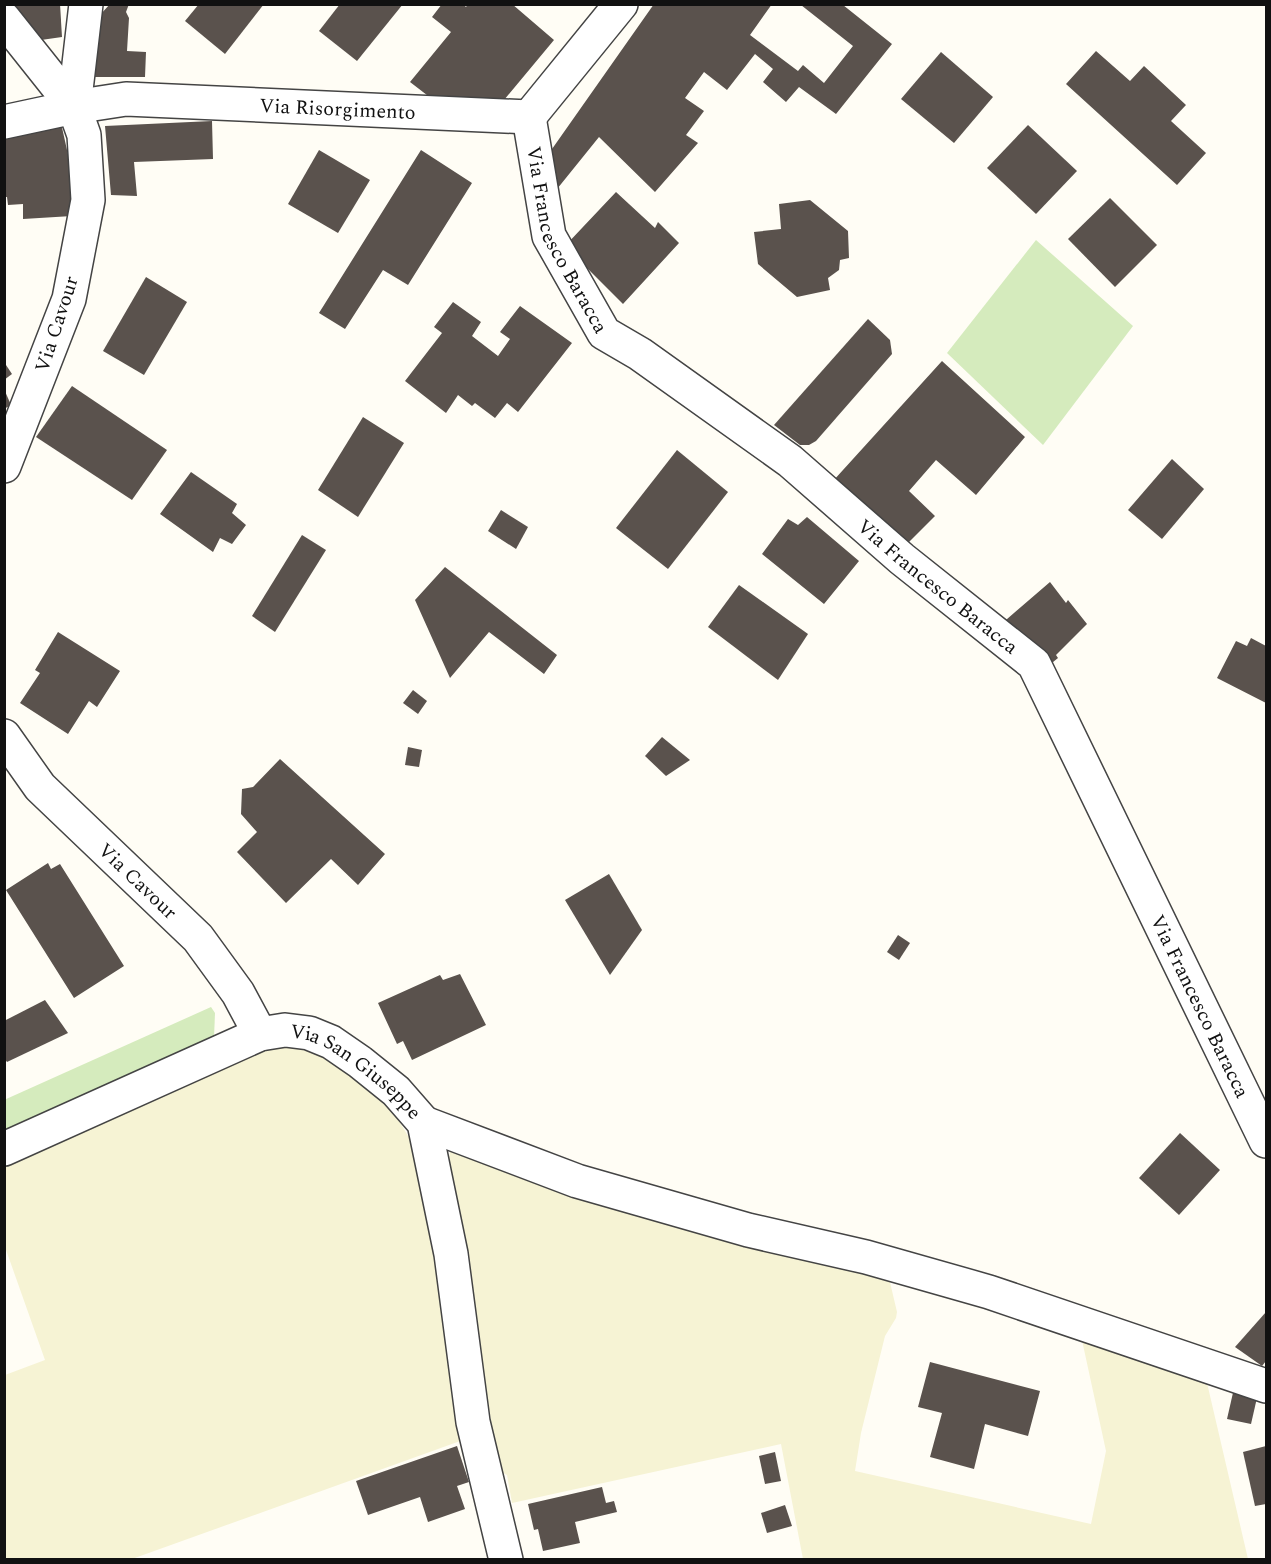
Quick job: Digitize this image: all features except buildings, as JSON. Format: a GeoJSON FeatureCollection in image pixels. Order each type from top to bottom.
{"type":"FeatureCollection","features":[{"type":"Feature","properties":{"kind":"street"},"geometry":{"type":"LineString","coordinates":[[74,107],[86,4]]}},
{"type":"Feature","properties":{"kind":"street"},"geometry":{"type":"LineString","coordinates":[[529,117],[621,4]]}},
{"type":"Feature","properties":{"kind":"street"},"geometry":{"type":"LineString","coordinates":[[4,19],[74,107]]}},
{"type":"Feature","properties":{"kind":"street","name":"Via Risorgimento"},"geometry":{"type":"LineString","coordinates":[[4,122],[126,99],[529,117]]}},
{"type":"Feature","properties":{"kind":"street","name":"Via Cavour"},"geometry":{"type":"LineString","coordinates":[[4,466],[69,299],[88,200],[84,135],[74,107]]}},
{"type":"Feature","properties":{"kind":"street","name":"Via Francesco Baracca"},"geometry":{"type":"LineString","coordinates":[[529,117],[549,236],[604,333],[640,354],[790,461],[902,559],[1034,664],[1266,1141]]}},
{"type":"Feature","properties":{"kind":"street","name":"Via Cavour"},"geometry":{"type":"LineString","coordinates":[[4,736],[40,787],[198,938],[238,993],[260,1034]]}},
{"type":"Feature","properties":{"kind":"street","name":"Via San Giuseppe"},"geometry":{"type":"LineString","coordinates":[[4,1149],[260,1034],[285,1030],[309,1033],[331,1042],[396,1091],[424,1123],[450,1254],[473,1422],[506,1560]]}},
{"type":"Feature","properties":{"kind":"street"},"geometry":{"type":"LineString","coordinates":[[424,1123],[577,1181],[748,1230],[866,1257],[989,1292],[1266,1386]]}},
{"type":"Feature","properties":{"kind":"shaded area"},"geometry":{"type":"Polygon","coordinates":[[[277,1041],[319,1051],[375,1092],[399,1121],[416,1149],[426,1178],[463,1440],[132,1559],[5,1559],[5,1375],[45,1360],[5,1247],[5,1163],[277,1041]]]}},
{"type":"Feature","properties":{"kind":"shaded area"},"geometry":{"type":"Polygon","coordinates":[[[451,1148],[889,1278],[897,1312],[896,1318],[885,1336],[861,1433],[855,1471],[1091,1524],[1106,1451],[1080,1331],[1204,1370],[1248,1559],[803,1559],[781,1444],[512,1503],[507,1475],[499,1471],[449,1158],[451,1148]]]}},
{"type":"Feature","properties":{"kind":"green space"},"geometry":{"type":"Polygon","coordinates":[[[1036,240],[1133,326],[1043,445],[947,353],[1036,240]]]}},
{"type":"Feature","properties":{"kind":"green space"},"geometry":{"type":"Polygon","coordinates":[[[211,1007],[215,1013],[214,1038],[5,1136],[4,1100],[211,1007]]]}}]}
